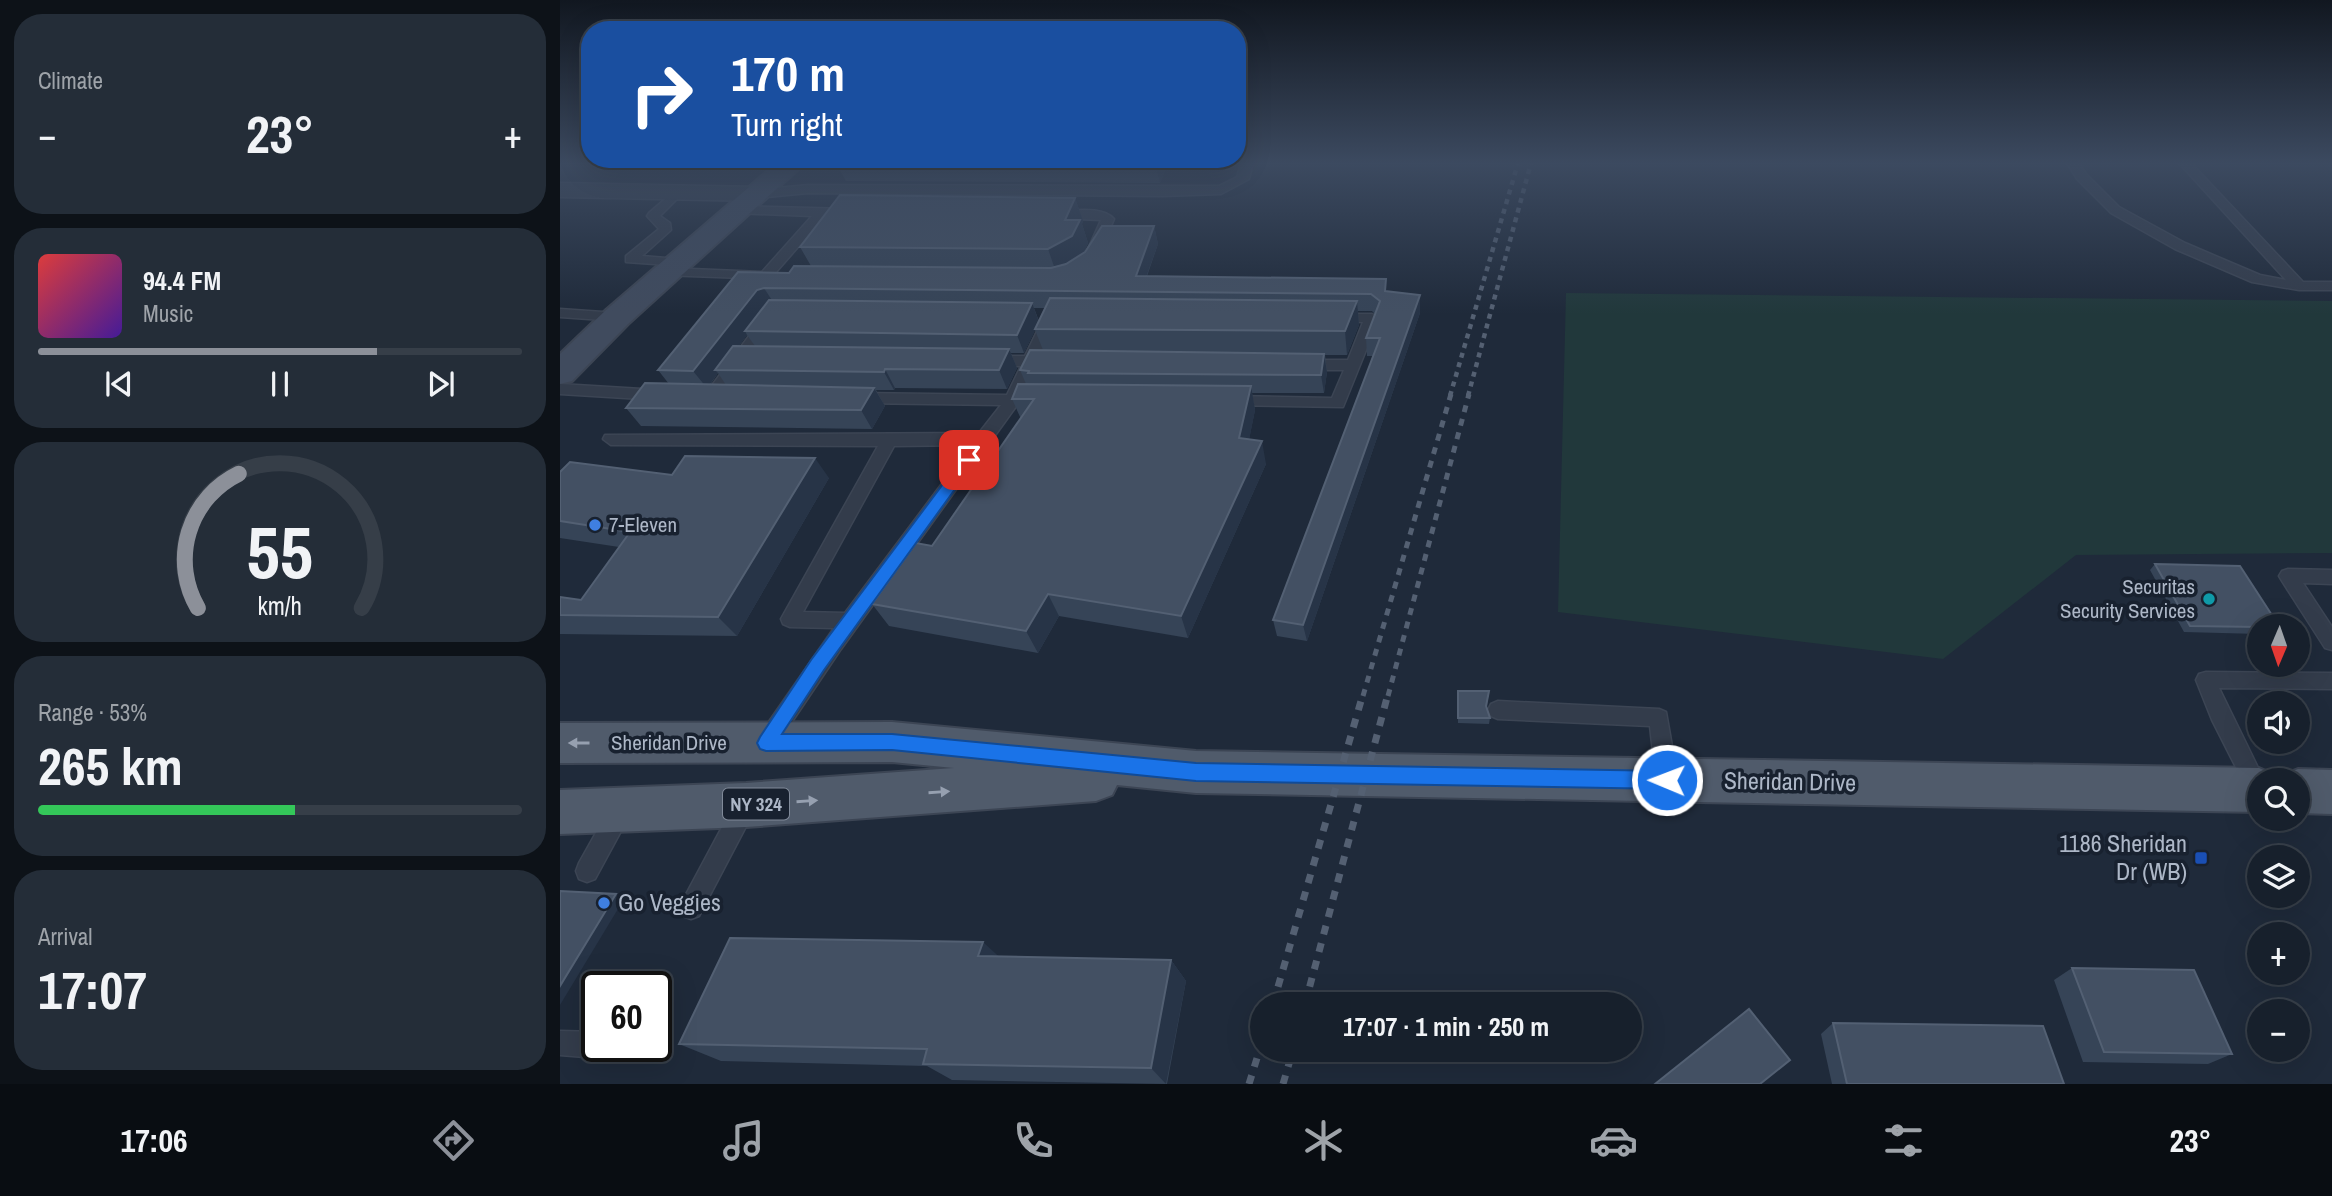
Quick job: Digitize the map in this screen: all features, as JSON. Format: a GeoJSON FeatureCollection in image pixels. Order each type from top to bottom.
{"type":"FeatureCollection","features":[{"type":"Feature","properties":{"kind":"main road"},"geometry":{"type":"LineString","coordinates":[[560,373],[617,317],[735,214]]}},
{"type":"Feature","properties":{"kind":"main road","name":"Sheridan Drive"},"geometry":{"type":"LineString","coordinates":[[560,743],[892,742],[1196,772],[2247,790]]}},
{"type":"Feature","properties":{"kind":"main road","name":"Sheridan Drive"},"geometry":{"type":"LineString","coordinates":[[560,812],[746,805],[1196,772]]}},
{"type":"Feature","properties":{"kind":"main road"},"geometry":{"type":"LineString","coordinates":[[2310,791],[2332,792]]}},
{"type":"Feature","properties":{"kind":"lane"},"geometry":{"type":"LineString","coordinates":[[656,214],[653,216],[665,226],[665,230],[631,259],[673,268],[772,276],[821,214]]}},
{"type":"Feature","properties":{"kind":"lane"},"geometry":{"type":"LineString","coordinates":[[2121,214],[2180,246],[2257,279],[2299,286],[2332,286]]}},
{"type":"Feature","properties":{"kind":"lane"},"geometry":{"type":"LineString","coordinates":[[2232,214],[2299,286]]}},
{"type":"Feature","properties":{"kind":"lane"},"geometry":{"type":"LineString","coordinates":[[1049,215],[1102,215],[1108,219],[1093,254]]}},
{"type":"Feature","properties":{"kind":"lane"},"geometry":{"type":"LineString","coordinates":[[713,396],[748,358],[775,312]]}},
{"type":"Feature","properties":{"kind":"lane"},"geometry":{"type":"LineString","coordinates":[[560,313],[617,317]]}},
{"type":"Feature","properties":{"kind":"lane"},"geometry":{"type":"LineString","coordinates":[[766,743],[785,710],[1013,399],[1052,315]]}},
{"type":"Feature","properties":{"kind":"lane"},"geometry":{"type":"LineString","coordinates":[[1216,401],[1338,402],[1371,318],[1316,318]]}},
{"type":"Feature","properties":{"kind":"lane"},"geometry":{"type":"LineString","coordinates":[[975,360],[1058,361]]}},
{"type":"Feature","properties":{"kind":"lane"},"geometry":{"type":"LineString","coordinates":[[1286,364],[1353,365]]}},
{"type":"Feature","properties":{"kind":"lane"},"geometry":{"type":"LineString","coordinates":[[560,389],[677,395]]}},
{"type":"Feature","properties":{"kind":"lane"},"geometry":{"type":"LineString","coordinates":[[835,397],[1054,400]]}},
{"type":"Feature","properties":{"kind":"lane"},"geometry":{"type":"LineString","coordinates":[[611,439],[984,439]]}},
{"type":"Feature","properties":{"kind":"lane"},"geometry":{"type":"LineString","coordinates":[[850,621],[790,619],[889,440]]}},
{"type":"Feature","properties":{"kind":"lane"},"geometry":{"type":"LineString","coordinates":[[2332,577],[2288,576],[2332,642]]}},
{"type":"Feature","properties":{"kind":"lane"},"geometry":{"type":"LineString","coordinates":[[2247,768],[2222,720],[2206,680],[2332,681]]}},
{"type":"Feature","properties":{"kind":"lane"},"geometry":{"type":"LineString","coordinates":[[1498,710],[1660,718],[1667,780]]}},
{"type":"Feature","properties":{"kind":"lane"},"geometry":{"type":"LineString","coordinates":[[691,908],[746,805]]}},
{"type":"Feature","properties":{"kind":"lane"},"geometry":{"type":"LineString","coordinates":[[587,871],[620,810]]}},
{"type":"Feature","properties":{"kind":"lane"},"geometry":{"type":"LineString","coordinates":[[560,1043],[581,1044]]}},
{"type":"Feature","properties":{"kind":"green space"},"geometry":{"type":"Polygon","coordinates":[[[1566,293],[2332,301],[2332,553],[2076,555],[1943,659],[1558,612],[1566,293]]]}},
{"type":"Feature","properties":{"kind":"building"},"geometry":{"type":"Polygon","coordinates":[[[826,214],[1068,214],[1065,220],[1080,220],[1072,236],[1048,249],[800,247],[826,214]]]}},
{"type":"Feature","properties":{"kind":"building"},"geometry":{"type":"Polygon","coordinates":[[[1102,226],[1154,226],[1136,276],[1386,279],[1385,291],[1420,295],[1303,625],[1273,620],[1380,338],[1366,338],[1380,301],[1371,294],[764,288],[757,290],[693,371],[658,370],[738,272],[789,273],[794,266],[1051,268],[1066,264],[1085,252],[1102,226]]]}},
{"type":"Feature","properties":{"kind":"building"},"geometry":{"type":"Polygon","coordinates":[[[1050,298],[1357,301],[1345,331],[1035,329],[1050,298]]]}},
{"type":"Feature","properties":{"kind":"building"},"geometry":{"type":"Polygon","coordinates":[[[769,300],[1032,303],[1017,335],[745,331],[769,300]]]}},
{"type":"Feature","properties":{"kind":"building"},"geometry":{"type":"Polygon","coordinates":[[[733,346],[1009,349],[999,370],[715,370],[733,346]]]}},
{"type":"Feature","properties":{"kind":"building"},"geometry":{"type":"Polygon","coordinates":[[[1030,350],[1324,354],[1321,375],[1028,373],[1029,371],[1020,370],[1030,350]]]}},
{"type":"Feature","properties":{"kind":"building"},"geometry":{"type":"Polygon","coordinates":[[[645,383],[874,388],[861,410],[626,408],[645,383]]]}},
{"type":"Feature","properties":{"kind":"building"},"geometry":{"type":"Polygon","coordinates":[[[1018,384],[1251,386],[1239,438],[1262,441],[1181,616],[1048,594],[1026,631],[872,604],[916,543],[932,546],[1034,399],[1012,399],[1018,384]]]}},
{"type":"Feature","properties":{"kind":"building"},"geometry":{"type":"Polygon","coordinates":[[[685,456],[815,458],[718,617],[560,615],[560,597],[581,600],[630,532],[560,521],[560,472],[570,462],[672,475],[685,456]]]}},
{"type":"Feature","properties":{"kind":"building","name":"Securitas Security Services"},"geometry":{"type":"Polygon","coordinates":[[[2155,564],[2240,566],[2271,614],[2247,614],[2247,627],[2190,626],[2155,564]]]}},
{"type":"Feature","properties":{"kind":"building"},"geometry":{"type":"Polygon","coordinates":[[[1458,691],[1489,691],[1486,706],[1490,718],[1458,718],[1458,691]]]}},
{"type":"Feature","properties":{"kind":"building"},"geometry":{"type":"Polygon","coordinates":[[[560,891],[616,894],[560,986],[560,891]]]}},
{"type":"Feature","properties":{"kind":"building"},"geometry":{"type":"Polygon","coordinates":[[[730,938],[983,942],[978,956],[1171,960],[1151,1068],[923,1064],[927,1049],[679,1044],[730,938]]]}},
{"type":"Feature","properties":{"kind":"building"},"geometry":{"type":"Polygon","coordinates":[[[2072,968],[2194,970],[2232,1054],[2104,1052],[2072,968]]]}},
{"type":"Feature","properties":{"kind":"building"},"geometry":{"type":"Polygon","coordinates":[[[1749,1009],[1790,1060],[1760,1084],[1655,1084],[1749,1009]]]}},
{"type":"Feature","properties":{"kind":"building"},"geometry":{"type":"Polygon","coordinates":[[[1833,1023],[2043,1026],[2064,1084],[1847,1084],[1833,1023]]]}},
{"type":"Feature","properties":{"kind":"railway"},"geometry":{"type":"LineString","coordinates":[[1450,396],[1503,214]]}},
{"type":"Feature","properties":{"kind":"railway"},"geometry":{"type":"LineString","coordinates":[[1468,396],[1517,214]]}},
{"type":"Feature","properties":{"kind":"railway"},"geometry":{"type":"LineString","coordinates":[[1363,696],[1451,394]]}},
{"type":"Feature","properties":{"kind":"railway"},"geometry":{"type":"LineString","coordinates":[[1388,696],[1469,394]]}},
{"type":"Feature","properties":{"kind":"railway"},"geometry":{"type":"LineString","coordinates":[[1276,992],[1363,694]]}},
{"type":"Feature","properties":{"kind":"railway"},"geometry":{"type":"LineString","coordinates":[[1308,992],[1388,694]]}},
{"type":"Feature","properties":{"kind":"railway"},"geometry":{"type":"LineString","coordinates":[[1249,1084],[1256,1062]]}},
{"type":"Feature","properties":{"kind":"railway"},"geometry":{"type":"LineString","coordinates":[[1283,1084],[1289,1062]]}},
{"type":"Feature","properties":{"kind":"place","name":"7-Eleven"},"geometry":{"type":"Point","coordinates":[595,525]}},
{"type":"Feature","properties":{"kind":"place","name":"Securitas Security Services"},"geometry":{"type":"Point","coordinates":[2209,599]}},
{"type":"Feature","properties":{"kind":"place","name":"1186 Sheridan Dr (WB)"},"geometry":{"type":"Point","coordinates":[2201,858]}},
{"type":"Feature","properties":{"kind":"place","name":"Go Veggies"},"geometry":{"type":"Point","coordinates":[604,903]}},
{"type":"Feature","properties":{"kind":"route"},"geometry":{"type":"LineString","coordinates":[[969,460],[785,710],[766,743],[892,742],[1196,772],[1667,780]]}}]}
